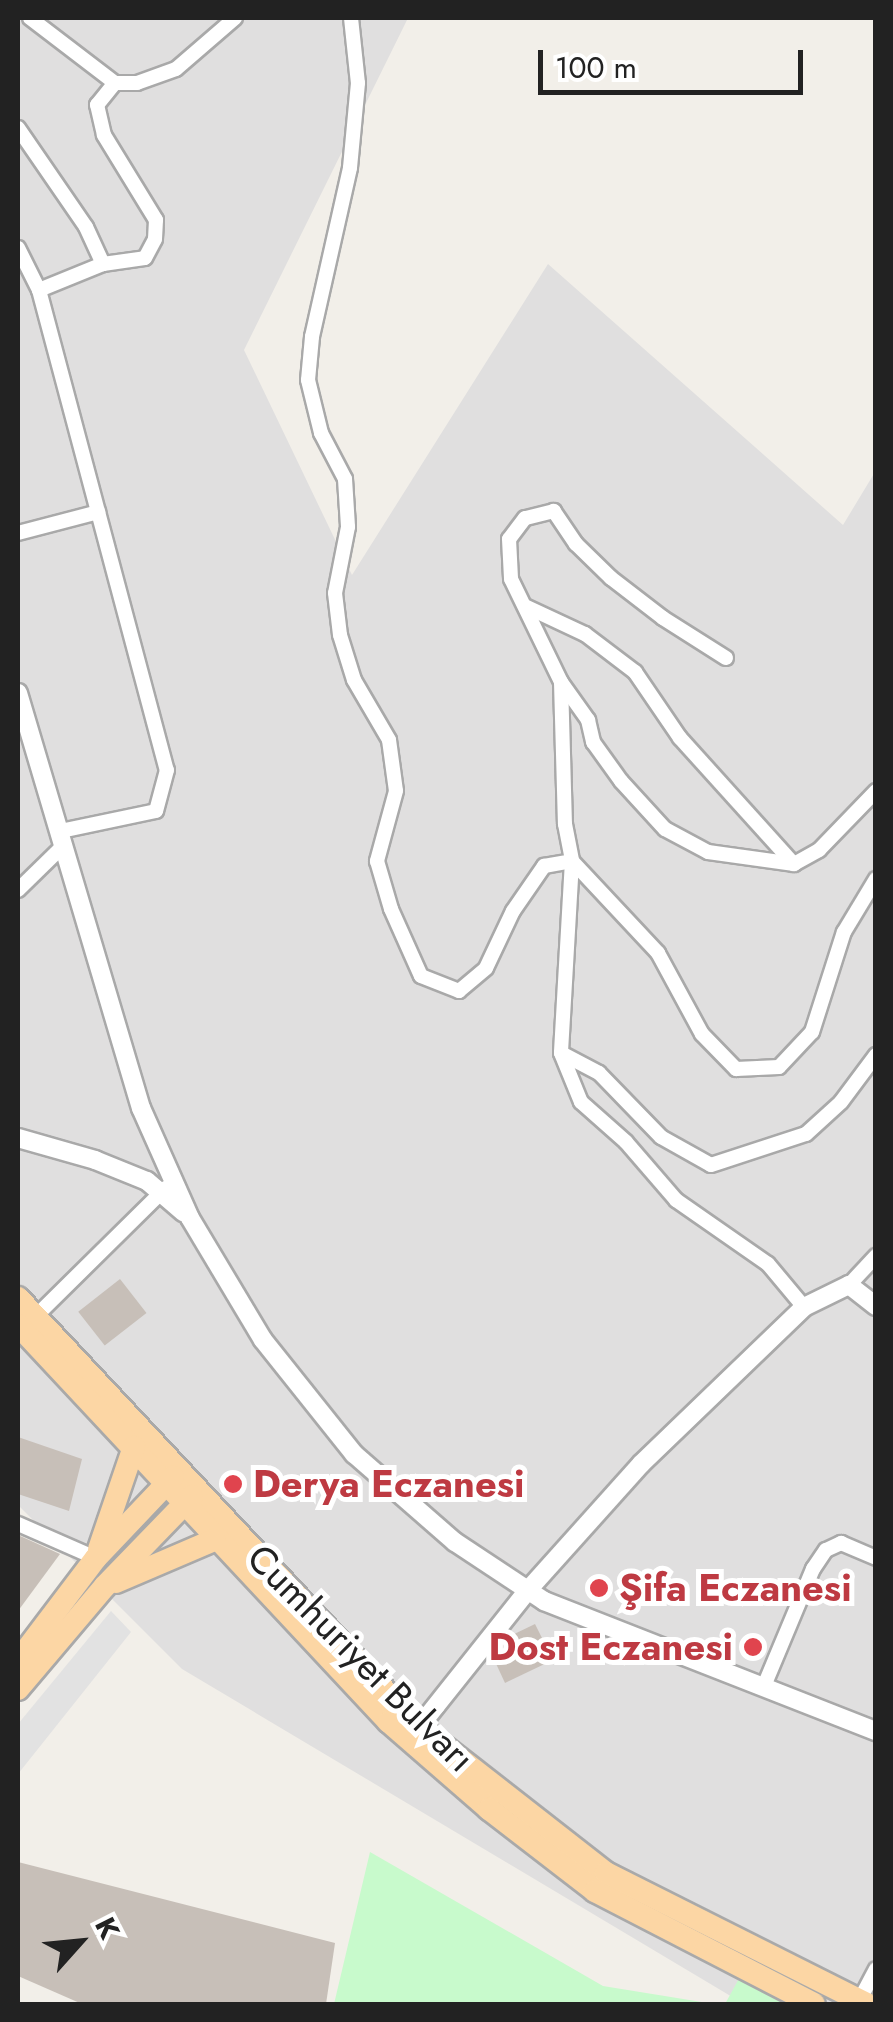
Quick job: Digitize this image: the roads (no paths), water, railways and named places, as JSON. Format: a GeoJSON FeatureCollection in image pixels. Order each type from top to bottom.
{"type":"FeatureCollection","features":[{"type":"Feature","properties":{"kind":"main road","name":"Cumhuriyet Bulvarı"},"geometry":{"type":"LineString","coordinates":[[18,1298],[26,1321],[134,1447],[172,1478]]}},
{"type":"Feature","properties":{"kind":"main road","name":"Cumhuriyet Bulvarı"},"geometry":{"type":"LineString","coordinates":[[26,1321],[190,1498],[419,1728],[606,1873],[862,2003]]}},
{"type":"Feature","properties":{"kind":"main road"},"geometry":{"type":"LineString","coordinates":[[96,1558],[134,1447]]}},
{"type":"Feature","properties":{"kind":"main road"},"geometry":{"type":"LineString","coordinates":[[18,1661],[96,1558],[172,1478]]}},
{"type":"Feature","properties":{"kind":"main road","name":"Cumhuriyet Bulvarı"},"geometry":{"type":"LineString","coordinates":[[190,1498],[214,1540],[389,1722],[504,1821],[595,1891],[814,2004]]}},
{"type":"Feature","properties":{"kind":"main road"},"geometry":{"type":"LineString","coordinates":[[18,1689],[106,1586],[190,1498]]}},
{"type":"Feature","properties":{"kind":"main road"},"geometry":{"type":"LineString","coordinates":[[106,1586],[214,1540]]}},
{"type":"Feature","properties":{"kind":"street"},"geometry":{"type":"LineString","coordinates":[[30,18],[115,83],[137,83],[176,70],[235,18]]}},
{"type":"Feature","properties":{"kind":"street"},"geometry":{"type":"LineString","coordinates":[[350,18],[358,82],[350,168],[312,337],[308,380],[321,432],[345,479],[348,527],[335,593],[340,635],[354,680],[389,740],[396,792],[377,860],[391,909],[421,976],[460,991],[486,968],[512,911],[544,866],[572,861]]}},
{"type":"Feature","properties":{"kind":"street"},"geometry":{"type":"LineString","coordinates":[[39,290],[103,264],[145,258],[155,239],[156,220],[104,135],[97,105],[115,83]]}},
{"type":"Feature","properties":{"kind":"street"},"geometry":{"type":"LineString","coordinates":[[18,128],[86,227],[103,264]]}},
{"type":"Feature","properties":{"kind":"street"},"geometry":{"type":"LineString","coordinates":[[18,248],[39,290],[167,770],[156,811],[62,838],[18,890]]}},
{"type":"Feature","properties":{"kind":"street"},"geometry":{"type":"LineString","coordinates":[[18,533],[98,512]]}},
{"type":"Feature","properties":{"kind":"street"},"geometry":{"type":"LineString","coordinates":[[726,658],[611,578],[576,544],[554,512],[524,518],[509,540],[512,579],[560,682],[588,720],[594,742],[612,768],[665,829],[708,852],[794,864],[819,850],[876,791]]}},
{"type":"Feature","properties":{"kind":"street"},"geometry":{"type":"LineString","coordinates":[[527,607],[585,634],[635,672],[680,738],[794,864]]}},
{"type":"Feature","properties":{"kind":"street"},"geometry":{"type":"LineString","coordinates":[[560,682],[565,824],[572,861],[561,1053],[582,1102],[626,1142],[676,1200],[768,1264],[804,1307]]}},
{"type":"Feature","properties":{"kind":"street"},"geometry":{"type":"LineString","coordinates":[[18,693],[167,1186],[264,1340],[354,1454],[455,1542],[544,1601],[876,1732]]}},
{"type":"Feature","properties":{"kind":"street"},"geometry":{"type":"LineString","coordinates":[[572,861],[658,952],[702,1034],[736,1068],[779,1067],[812,1032],[844,932],[876,879]]}},
{"type":"Feature","properties":{"kind":"street"},"geometry":{"type":"LineString","coordinates":[[561,1053],[599,1073],[661,1136],[711,1166],[806,1134],[841,1102],[876,1056]]}},
{"type":"Feature","properties":{"kind":"street"},"geometry":{"type":"LineString","coordinates":[[18,1138],[167,1186]]}},
{"type":"Feature","properties":{"kind":"street"},"geometry":{"type":"LineString","coordinates":[[26,1321],[167,1186]]}},
{"type":"Feature","properties":{"kind":"street"},"geometry":{"type":"LineString","coordinates":[[419,1728],[528,1590],[641,1464],[804,1307],[848,1284],[876,1256]]}},
{"type":"Feature","properties":{"kind":"street"},"geometry":{"type":"LineString","coordinates":[[848,1284],[876,1306]]}},
{"type":"Feature","properties":{"kind":"street"},"geometry":{"type":"LineString","coordinates":[[18,1524],[96,1558]]}},
{"type":"Feature","properties":{"kind":"street"},"geometry":{"type":"LineString","coordinates":[[764,1686],[813,1570],[826,1550],[841,1542],[876,1558]]}},
{"type":"Feature","properties":{"kind":"street"},"geometry":{"type":"LineString","coordinates":[[862,2003],[876,1968]]}},
{"type":"Feature","properties":{"kind":"place","name":"Derya Eczanesi"},"geometry":{"type":"Point","coordinates":[233,1484]}},
{"type":"Feature","properties":{"kind":"place","name":"Şifa Eczanesi"},"geometry":{"type":"Point","coordinates":[599,1588]}},
{"type":"Feature","properties":{"kind":"place","name":"Dost Eczanesi"},"geometry":{"type":"Point","coordinates":[753,1647]}}]}
